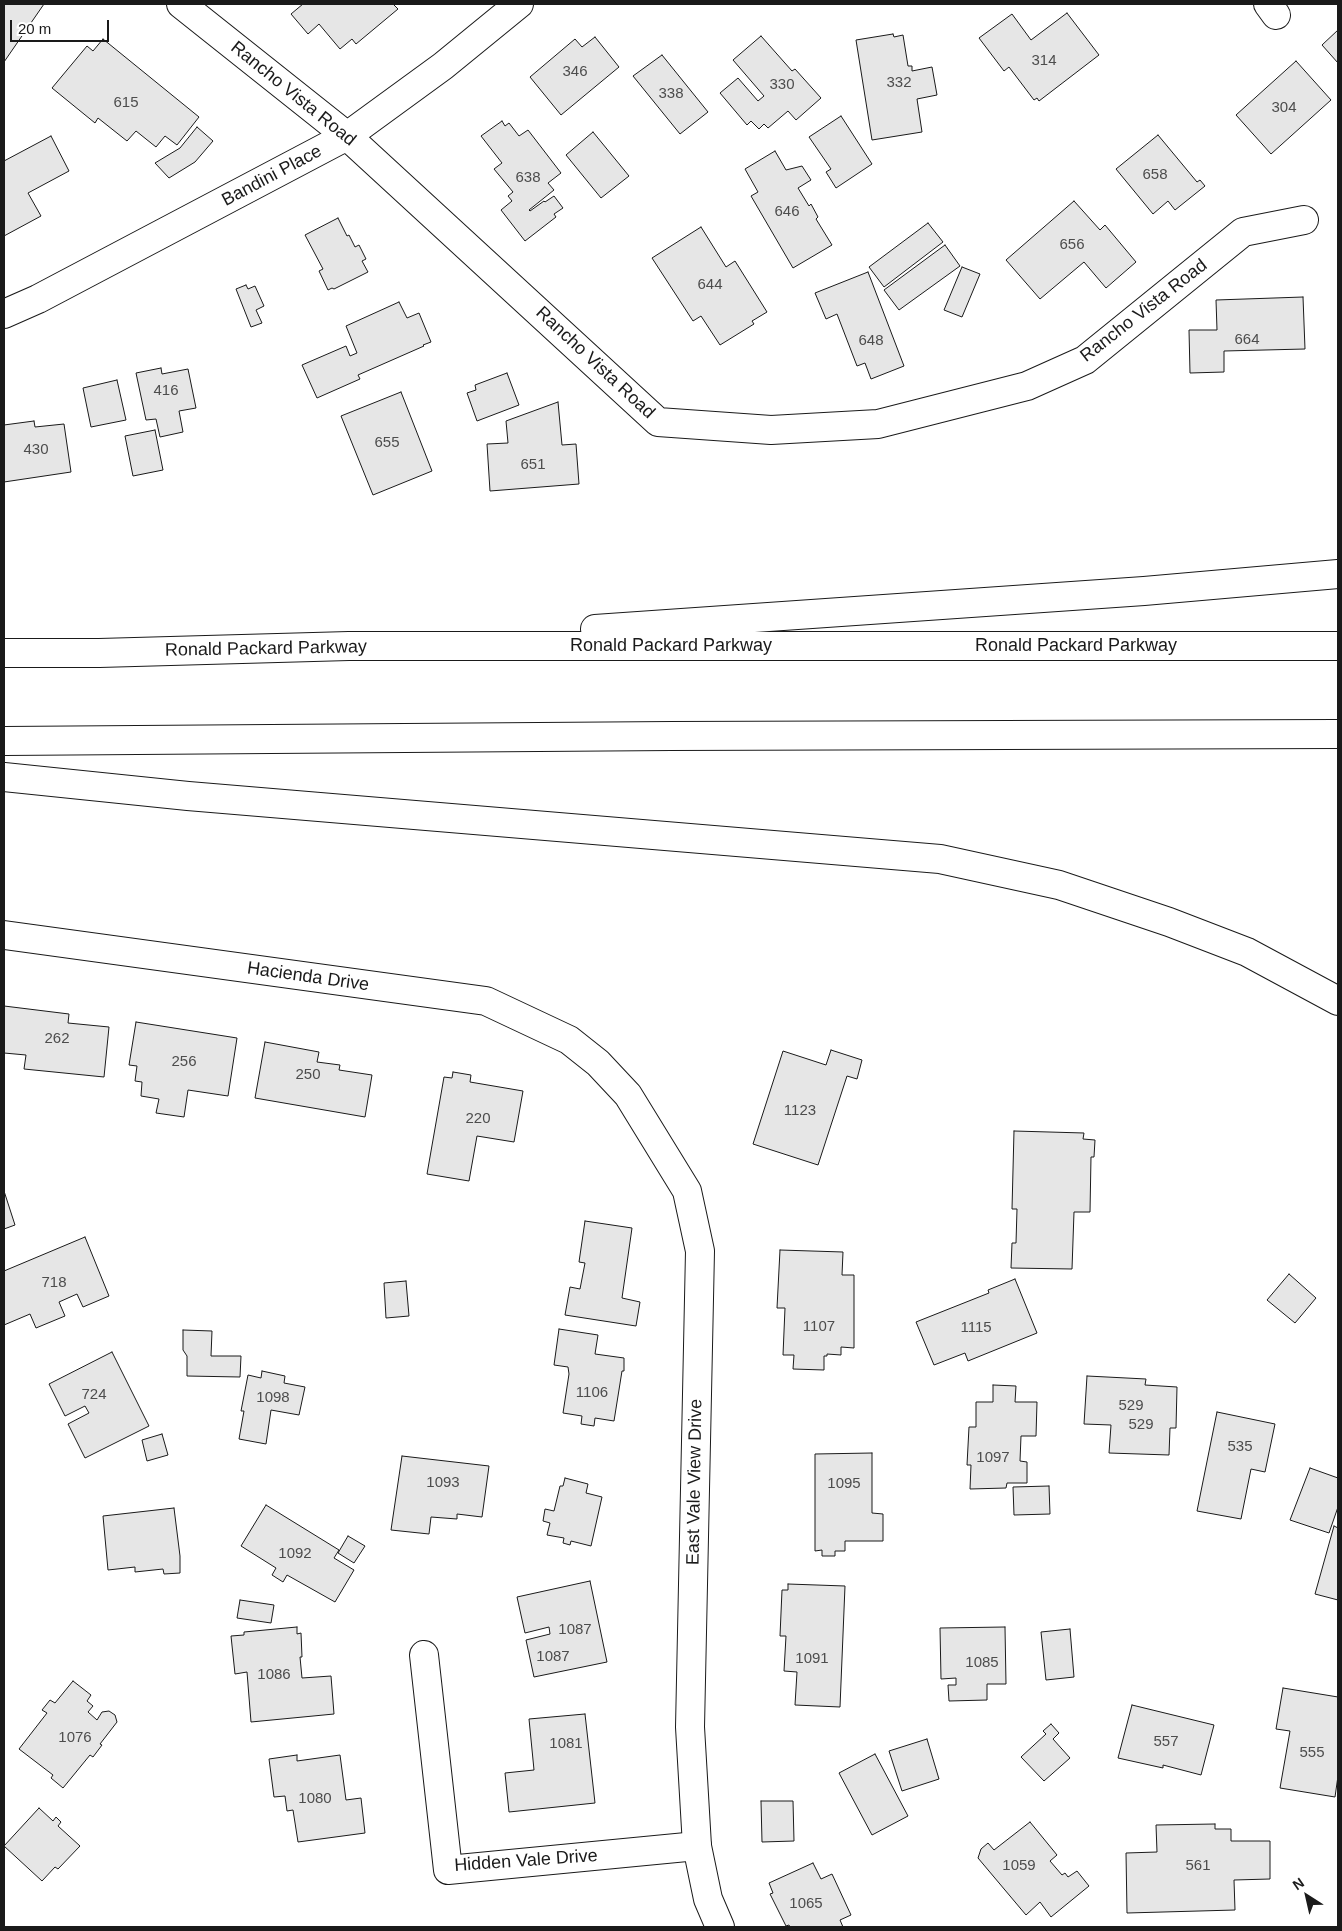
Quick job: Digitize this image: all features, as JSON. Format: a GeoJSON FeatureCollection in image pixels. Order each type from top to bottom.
{"type":"FeatureCollection","features":[{"type":"Feature","properties":{"kind":"main road","name":"Rancho Vista Road"},"geometry":{"type":"LineString","coordinates":[[181,4],[347,136],[658,422],[771,430],[878,424],[1027,386],[1085,360],[1243,232],[1304,220]]}},
{"type":"Feature","properties":{"kind":"main road","name":"Bandini Place"},"geometry":{"type":"LineString","coordinates":[[4,314],[38,299],[347,136],[443,66],[519,4]]}},
{"type":"Feature","properties":{"kind":"main road"},"geometry":{"type":"LineString","coordinates":[[349,646],[1134,592],[1338,574]]}},
{"type":"Feature","properties":{"kind":"main road","name":"Ronald Packard Parkway"},"geometry":{"type":"LineString","coordinates":[[4,653],[99,653],[349,646],[1338,646]]}},
{"type":"Feature","properties":{"kind":"main road"},"geometry":{"type":"LineString","coordinates":[[4,741],[1338,734]]}},
{"type":"Feature","properties":{"kind":"main road"},"geometry":{"type":"LineString","coordinates":[[4,778],[197,797],[940,859],[1059,885],[1169,922],[1247,952],[1338,1001]]}},
{"type":"Feature","properties":{"kind":"main road","name":"Hacienda Drive"},"geometry":{"type":"LineString","coordinates":[[4,934],[486,1001],[569,1040],[598,1063]]}},
{"type":"Feature","properties":{"kind":"main road","name":"East Vale View Drive"},"geometry":{"type":"LineString","coordinates":[[598,1063],[628,1095],[687,1191],[700,1251],[690,1727],[697,1846],[708,1899],[720,1927]]}},
{"type":"Feature","properties":{"kind":"main road","name":"Hidden Vale Drive"},"geometry":{"type":"LineString","coordinates":[[424,1655],[448,1870],[697,1846]]}},
{"type":"Feature","properties":{"kind":"building"},"geometry":{"type":"Polygon","coordinates":[[[4,4],[44,4],[4,62],[4,4]]]}},
{"type":"Feature","properties":{"kind":"building"},"geometry":{"type":"Polygon","coordinates":[[[303,4],[393,4],[398,9],[356,44],[352,39],[340,49],[319,24],[308,34],[291,14],[303,4]]]}},
{"type":"Feature","properties":{"kind":"building"},"geometry":{"type":"Polygon","coordinates":[[[1067,13],[1099,55],[1039,101],[1037,98],[1034,100],[1009,67],[1004,71],[979,38],[1012,14],[1031,40],[1067,13]]]}},
{"type":"Feature","properties":{"kind":"building"},"geometry":{"type":"Polygon","coordinates":[[[1338,30],[1338,63],[1322,45],[1338,30]]]}},
{"type":"Feature","properties":{"kind":"building"},"geometry":{"type":"Polygon","coordinates":[[[893,34],[894,37],[903,35],[908,66],[912,66],[912,71],[932,67],[937,95],[917,99],[922,132],[872,140],[856,40],[893,34]]]}},
{"type":"Feature","properties":{"kind":"building"},"geometry":{"type":"Polygon","coordinates":[[[761,36],[792,71],[795,69],[821,98],[796,120],[788,111],[768,128],[764,124],[759,129],[751,121],[747,125],[720,93],[738,78],[758,101],[764,96],[733,60],[761,36]]]}},
{"type":"Feature","properties":{"kind":"building"},"geometry":{"type":"Polygon","coordinates":[[[595,37],[619,67],[561,115],[530,77],[575,39],[582,47],[595,37]]]}},
{"type":"Feature","properties":{"kind":"building"},"geometry":{"type":"Polygon","coordinates":[[[103,39],[199,117],[177,145],[165,136],[156,147],[136,131],[127,141],[98,118],[95,123],[52,88],[87,46],[93,51],[103,39]]]}},
{"type":"Feature","properties":{"kind":"building"},"geometry":{"type":"Polygon","coordinates":[[[662,55],[708,112],[680,134],[633,76],[662,55]]]}},
{"type":"Feature","properties":{"kind":"building"},"geometry":{"type":"Polygon","coordinates":[[[1296,61],[1331,100],[1271,154],[1236,115],[1296,61]]]}},
{"type":"Feature","properties":{"kind":"building"},"geometry":{"type":"Polygon","coordinates":[[[841,116],[872,164],[836,188],[826,172],[831,169],[809,137],[841,116]]]}},
{"type":"Feature","properties":{"kind":"building"},"geometry":{"type":"Polygon","coordinates":[[[502,121],[505,126],[509,123],[519,136],[528,130],[561,173],[548,183],[554,190],[529,210],[554,196],[563,208],[554,214],[556,217],[525,241],[501,210],[512,201],[508,196],[513,192],[494,169],[502,163],[481,136],[502,121]]]}},
{"type":"Feature","properties":{"kind":"building"},"geometry":{"type":"Polygon","coordinates":[[[197,127],[213,141],[195,162],[169,178],[155,163],[180,148],[197,127]]]}},
{"type":"Feature","properties":{"kind":"building"},"geometry":{"type":"Polygon","coordinates":[[[593,132],[629,176],[601,198],[566,155],[593,132]]]}},
{"type":"Feature","properties":{"kind":"building"},"geometry":{"type":"Polygon","coordinates":[[[1158,135],[1197,182],[1200,180],[1205,186],[1175,210],[1168,201],[1153,214],[1116,169],[1158,135]]]}},
{"type":"Feature","properties":{"kind":"building"},"geometry":{"type":"Polygon","coordinates":[[[51,136],[69,171],[28,193],[41,216],[4,236],[4,161],[51,136]]]}},
{"type":"Feature","properties":{"kind":"building"},"geometry":{"type":"Polygon","coordinates":[[[775,151],[786,170],[802,166],[811,180],[798,188],[809,206],[811,204],[818,217],[816,219],[832,245],[793,268],[751,196],[758,192],[745,169],[775,151]]]}},
{"type":"Feature","properties":{"kind":"building"},"geometry":{"type":"Polygon","coordinates":[[[1074,201],[1100,230],[1105,225],[1136,262],[1106,288],[1084,262],[1040,299],[1006,260],[1074,201]]]}},
{"type":"Feature","properties":{"kind":"building"},"geometry":{"type":"Polygon","coordinates":[[[338,218],[355,247],[359,245],[366,259],[362,261],[368,272],[334,289],[328,290],[319,271],[323,269],[305,235],[338,218]]]}},
{"type":"Feature","properties":{"kind":"building"},"geometry":{"type":"Polygon","coordinates":[[[928,223],[943,242],[884,287],[869,267],[928,223]]]}},
{"type":"Feature","properties":{"kind":"building"},"geometry":{"type":"Polygon","coordinates":[[[701,227],[726,267],[735,261],[767,312],[752,321],[754,324],[720,345],[701,316],[693,321],[652,258],[701,227]]]}},
{"type":"Feature","properties":{"kind":"building"},"geometry":{"type":"Polygon","coordinates":[[[945,245],[960,266],[899,310],[884,290],[945,245]]]}},
{"type":"Feature","properties":{"kind":"building"},"geometry":{"type":"Polygon","coordinates":[[[962,267],[980,274],[962,317],[944,310],[962,267]]]}},
{"type":"Feature","properties":{"kind":"building"},"geometry":{"type":"Polygon","coordinates":[[[868,272],[904,366],[871,379],[865,363],[857,366],[837,314],[826,319],[815,293],[868,272]]]}},
{"type":"Feature","properties":{"kind":"building"},"geometry":{"type":"Polygon","coordinates":[[[246,285],[248,289],[255,286],[264,306],[256,310],[262,323],[251,327],[236,289],[246,285]]]}},
{"type":"Feature","properties":{"kind":"building"},"geometry":{"type":"Polygon","coordinates":[[[1303,297],[1305,349],[1224,351],[1224,372],[1190,373],[1189,330],[1217,330],[1216,300],[1303,297]]]}},
{"type":"Feature","properties":{"kind":"building"},"geometry":{"type":"Polygon","coordinates":[[[399,302],[407,318],[419,313],[431,342],[358,375],[360,379],[317,398],[302,365],[346,346],[350,356],[357,353],[346,326],[399,302]]]}},
{"type":"Feature","properties":{"kind":"building"},"geometry":{"type":"Polygon","coordinates":[[[161,368],[162,374],[188,369],[196,408],[179,411],[183,432],[160,437],[156,419],[146,420],[136,373],[161,368]]]}},
{"type":"Feature","properties":{"kind":"building"},"geometry":{"type":"Polygon","coordinates":[[[507,373],[519,405],[477,421],[467,393],[476,390],[475,385],[507,373]]]}},
{"type":"Feature","properties":{"kind":"building"},"geometry":{"type":"Polygon","coordinates":[[[117,380],[126,420],[91,427],[83,388],[117,380]]]}},
{"type":"Feature","properties":{"kind":"building"},"geometry":{"type":"Polygon","coordinates":[[[401,392],[432,471],[373,495],[341,416],[401,392]]]}},
{"type":"Feature","properties":{"kind":"building"},"geometry":{"type":"Polygon","coordinates":[[[558,402],[562,445],[576,444],[579,484],[490,491],[487,444],[508,443],[506,421],[558,402]]]}},
{"type":"Feature","properties":{"kind":"building"},"geometry":{"type":"Polygon","coordinates":[[[34,421],[35,427],[64,424],[71,472],[4,482],[4,425],[34,421]]]}},
{"type":"Feature","properties":{"kind":"building"},"geometry":{"type":"Polygon","coordinates":[[[155,430],[163,470],[133,476],[125,436],[155,430]]]}},
{"type":"Feature","properties":{"kind":"building"},"geometry":{"type":"Polygon","coordinates":[[[4,1006],[69,1014],[68,1023],[109,1027],[104,1077],[24,1069],[26,1055],[4,1053],[4,1006]]]}},
{"type":"Feature","properties":{"kind":"building"},"geometry":{"type":"Polygon","coordinates":[[[136,1022],[237,1038],[228,1096],[188,1090],[184,1117],[156,1113],[159,1099],[141,1096],[142,1082],[135,1081],[137,1066],[129,1065],[136,1022]]]}},
{"type":"Feature","properties":{"kind":"building"},"geometry":{"type":"Polygon","coordinates":[[[265,1042],[319,1052],[317,1062],[340,1065],[339,1070],[372,1075],[365,1117],[255,1098],[265,1042]]]}},
{"type":"Feature","properties":{"kind":"building"},"geometry":{"type":"Polygon","coordinates":[[[831,1050],[862,1060],[857,1079],[847,1076],[818,1165],[753,1144],[783,1051],[826,1065],[831,1050]]]}},
{"type":"Feature","properties":{"kind":"building"},"geometry":{"type":"Polygon","coordinates":[[[453,1072],[471,1075],[470,1082],[523,1091],[514,1142],[477,1136],[469,1181],[427,1174],[444,1077],[452,1078],[453,1072]]]}},
{"type":"Feature","properties":{"kind":"building"},"geometry":{"type":"Polygon","coordinates":[[[1014,1131],[1084,1133],[1083,1139],[1095,1140],[1094,1157],[1091,1157],[1090,1212],[1074,1212],[1072,1269],[1011,1268],[1012,1243],[1016,1243],[1017,1209],[1012,1209],[1014,1131]]]}},
{"type":"Feature","properties":{"kind":"building"},"geometry":{"type":"Polygon","coordinates":[[[4,1191],[15,1225],[4,1229],[4,1191]]]}},
{"type":"Feature","properties":{"kind":"building"},"geometry":{"type":"Polygon","coordinates":[[[585,1221],[632,1228],[622,1298],[640,1302],[636,1326],[565,1315],[570,1287],[580,1289],[585,1263],[579,1262],[585,1221]]]}},
{"type":"Feature","properties":{"kind":"building"},"geometry":{"type":"Polygon","coordinates":[[[85,1237],[109,1296],[83,1307],[77,1294],[59,1302],[65,1316],[36,1328],[30,1314],[4,1325],[4,1271],[85,1237]]]}},
{"type":"Feature","properties":{"kind":"building"},"geometry":{"type":"Polygon","coordinates":[[[780,1250],[843,1252],[842,1275],[854,1275],[854,1348],[841,1347],[841,1355],[827,1354],[827,1356],[824,1356],[824,1370],[793,1369],[794,1355],[783,1355],[785,1308],[777,1308],[780,1250]]]}},
{"type":"Feature","properties":{"kind":"building"},"geometry":{"type":"Polygon","coordinates":[[[1289,1274],[1316,1298],[1295,1323],[1267,1300],[1289,1274]]]}},
{"type":"Feature","properties":{"kind":"building"},"geometry":{"type":"Polygon","coordinates":[[[1015,1279],[1037,1333],[968,1361],[965,1353],[934,1365],[916,1322],[989,1293],[988,1290],[1015,1279]]]}},
{"type":"Feature","properties":{"kind":"building"},"geometry":{"type":"Polygon","coordinates":[[[406,1281],[409,1316],[386,1318],[384,1283],[406,1281]]]}},
{"type":"Feature","properties":{"kind":"building"},"geometry":{"type":"Polygon","coordinates":[[[559,1329],[598,1335],[595,1354],[624,1358],[624,1371],[622,1371],[614,1421],[595,1418],[594,1426],[581,1424],[582,1416],[563,1413],[569,1374],[568,1367],[554,1365],[559,1329]]]}},
{"type":"Feature","properties":{"kind":"building"},"geometry":{"type":"Polygon","coordinates":[[[183,1330],[212,1331],[211,1356],[241,1356],[240,1377],[187,1376],[187,1356],[183,1350],[183,1330]]]}},
{"type":"Feature","properties":{"kind":"building"},"geometry":{"type":"Polygon","coordinates":[[[112,1352],[149,1426],[85,1458],[68,1424],[89,1413],[85,1406],[65,1416],[49,1384],[112,1352]]]}},
{"type":"Feature","properties":{"kind":"building"},"geometry":{"type":"Polygon","coordinates":[[[262,1371],[285,1376],[284,1383],[305,1387],[299,1415],[271,1410],[266,1444],[239,1439],[244,1411],[241,1411],[248,1375],[261,1378],[262,1371]]]}},
{"type":"Feature","properties":{"kind":"building"},"geometry":{"type":"Polygon","coordinates":[[[1087,1376],[1146,1379],[1145,1385],[1177,1387],[1176,1428],[1170,1428],[1169,1455],[1109,1453],[1111,1425],[1084,1424],[1087,1376]]]}},
{"type":"Feature","properties":{"kind":"building"},"geometry":{"type":"Polygon","coordinates":[[[993,1385],[1016,1386],[1015,1402],[1037,1402],[1036,1436],[1021,1436],[1020,1461],[1027,1462],[1027,1483],[1007,1483],[1006,1488],[970,1489],[971,1465],[967,1465],[969,1427],[976,1427],[976,1402],[993,1402],[993,1385]]]}},
{"type":"Feature","properties":{"kind":"building"},"geometry":{"type":"Polygon","coordinates":[[[1217,1412],[1275,1424],[1265,1472],[1251,1469],[1241,1519],[1197,1511],[1217,1412]]]}},
{"type":"Feature","properties":{"kind":"building"},"geometry":{"type":"Polygon","coordinates":[[[162,1434],[168,1455],[147,1461],[142,1440],[162,1434]]]}},
{"type":"Feature","properties":{"kind":"building"},"geometry":{"type":"Polygon","coordinates":[[[872,1453],[872,1513],[883,1514],[883,1541],[845,1541],[845,1551],[835,1551],[835,1556],[822,1556],[822,1550],[815,1551],[815,1454],[872,1453]]]}},
{"type":"Feature","properties":{"kind":"building"},"geometry":{"type":"Polygon","coordinates":[[[402,1456],[489,1466],[482,1517],[457,1514],[457,1519],[431,1517],[429,1534],[391,1530],[402,1456]]]}},
{"type":"Feature","properties":{"kind":"building"},"geometry":{"type":"Polygon","coordinates":[[[1310,1468],[1338,1478],[1338,1507],[1329,1533],[1290,1520],[1310,1468]]]}},
{"type":"Feature","properties":{"kind":"building"},"geometry":{"type":"Polygon","coordinates":[[[565,1478],[588,1484],[586,1493],[602,1497],[591,1546],[571,1541],[570,1545],[563,1543],[564,1538],[547,1535],[550,1523],[543,1521],[545,1509],[554,1511],[560,1486],[563,1486],[565,1478]]]}},
{"type":"Feature","properties":{"kind":"building"},"geometry":{"type":"Polygon","coordinates":[[[1049,1486],[1050,1514],[1014,1515],[1013,1487],[1049,1486]]]}},
{"type":"Feature","properties":{"kind":"building"},"geometry":{"type":"Polygon","coordinates":[[[266,1505],[339,1550],[334,1558],[354,1570],[335,1602],[287,1575],[283,1582],[272,1575],[276,1568],[241,1546],[266,1505]]]}},
{"type":"Feature","properties":{"kind":"building"},"geometry":{"type":"Polygon","coordinates":[[[174,1508],[180,1556],[180,1573],[164,1574],[163,1569],[135,1572],[135,1567],[108,1570],[103,1516],[174,1508]]]}},
{"type":"Feature","properties":{"kind":"building"},"geometry":{"type":"Polygon","coordinates":[[[1334,1526],[1338,1528],[1338,1600],[1315,1594],[1334,1526]]]}},
{"type":"Feature","properties":{"kind":"building"},"geometry":{"type":"Polygon","coordinates":[[[348,1536],[365,1546],[354,1563],[338,1553],[348,1536]]]}},
{"type":"Feature","properties":{"kind":"building"},"geometry":{"type":"Polygon","coordinates":[[[590,1581],[607,1662],[534,1677],[526,1640],[550,1634],[549,1627],[525,1633],[517,1597],[590,1581]]]}},
{"type":"Feature","properties":{"kind":"building"},"geometry":{"type":"Polygon","coordinates":[[[788,1584],[845,1586],[840,1707],[795,1705],[797,1672],[784,1671],[786,1636],[780,1636],[782,1590],[788,1590],[788,1584]]]}},
{"type":"Feature","properties":{"kind":"building"},"geometry":{"type":"Polygon","coordinates":[[[240,1600],[274,1605],[271,1623],[237,1618],[240,1600]]]}},
{"type":"Feature","properties":{"kind":"building"},"geometry":{"type":"Polygon","coordinates":[[[297,1627],[297,1634],[301,1633],[302,1657],[300,1657],[302,1678],[331,1676],[334,1714],[251,1722],[247,1672],[235,1674],[231,1636],[244,1635],[244,1632],[297,1627]]]}},
{"type":"Feature","properties":{"kind":"building"},"geometry":{"type":"Polygon","coordinates":[[[1005,1627],[1006,1684],[987,1684],[987,1700],[949,1701],[948,1685],[956,1685],[956,1678],[941,1679],[940,1628],[1005,1627]]]}},
{"type":"Feature","properties":{"kind":"building"},"geometry":{"type":"Polygon","coordinates":[[[1070,1629],[1074,1677],[1046,1680],[1041,1632],[1070,1629]]]}},
{"type":"Feature","properties":{"kind":"building"},"geometry":{"type":"Polygon","coordinates":[[[73,1681],[91,1695],[87,1701],[93,1706],[88,1712],[97,1720],[102,1712],[109,1711],[115,1715],[117,1722],[100,1744],[102,1745],[93,1757],[90,1755],[63,1788],[51,1778],[53,1775],[19,1749],[47,1713],[42,1710],[50,1700],[55,1703],[73,1681]]]}},
{"type":"Feature","properties":{"kind":"building"},"geometry":{"type":"Polygon","coordinates":[[[1283,1688],[1338,1697],[1338,1776],[1335,1797],[1280,1788],[1290,1731],[1276,1729],[1283,1688]]]}},
{"type":"Feature","properties":{"kind":"building"},"geometry":{"type":"Polygon","coordinates":[[[1132,1705],[1214,1725],[1201,1775],[1163,1765],[1163,1768],[1118,1758],[1132,1705]]]}},
{"type":"Feature","properties":{"kind":"building"},"geometry":{"type":"Polygon","coordinates":[[[585,1714],[595,1803],[509,1812],[505,1773],[534,1770],[529,1719],[585,1714]]]}},
{"type":"Feature","properties":{"kind":"building"},"geometry":{"type":"Polygon","coordinates":[[[1051,1724],[1059,1733],[1053,1739],[1070,1758],[1044,1781],[1021,1757],[1046,1734],[1043,1731],[1051,1724]]]}},
{"type":"Feature","properties":{"kind":"building"},"geometry":{"type":"Polygon","coordinates":[[[927,1739],[939,1779],[902,1791],[889,1751],[927,1739]]]}},
{"type":"Feature","properties":{"kind":"building"},"geometry":{"type":"Polygon","coordinates":[[[875,1754],[908,1816],[872,1835],[839,1773],[875,1754]]]}},
{"type":"Feature","properties":{"kind":"building"},"geometry":{"type":"Polygon","coordinates":[[[297,1755],[297,1761],[340,1755],[346,1800],[361,1798],[365,1833],[298,1842],[293,1810],[287,1811],[285,1796],[274,1797],[269,1759],[297,1755]]]}},
{"type":"Feature","properties":{"kind":"building"},"geometry":{"type":"Polygon","coordinates":[[[761,1801],[793,1801],[794,1841],[762,1842],[761,1801]]]}},
{"type":"Feature","properties":{"kind":"building"},"geometry":{"type":"Polygon","coordinates":[[[39,1808],[53,1821],[56,1817],[61,1822],[58,1826],[80,1846],[58,1869],[55,1867],[42,1881],[4,1846],[39,1808]]]}},
{"type":"Feature","properties":{"kind":"building"},"geometry":{"type":"Polygon","coordinates":[[[1030,1822],[1057,1855],[1050,1861],[1062,1875],[1065,1873],[1068,1877],[1077,1871],[1089,1886],[1051,1917],[1040,1902],[1026,1915],[978,1858],[981,1849],[988,1843],[994,1850],[1030,1822]]]}},
{"type":"Feature","properties":{"kind":"building"},"geometry":{"type":"Polygon","coordinates":[[[1215,1824],[1215,1829],[1231,1829],[1231,1841],[1270,1841],[1270,1879],[1234,1880],[1235,1910],[1127,1913],[1126,1853],[1157,1852],[1156,1825],[1215,1824]]]}},
{"type":"Feature","properties":{"kind":"building"},"geometry":{"type":"Polygon","coordinates":[[[813,1863],[821,1879],[832,1874],[851,1915],[840,1920],[843,1927],[786,1926],[770,1894],[773,1893],[769,1883],[813,1863]]]}}]}
